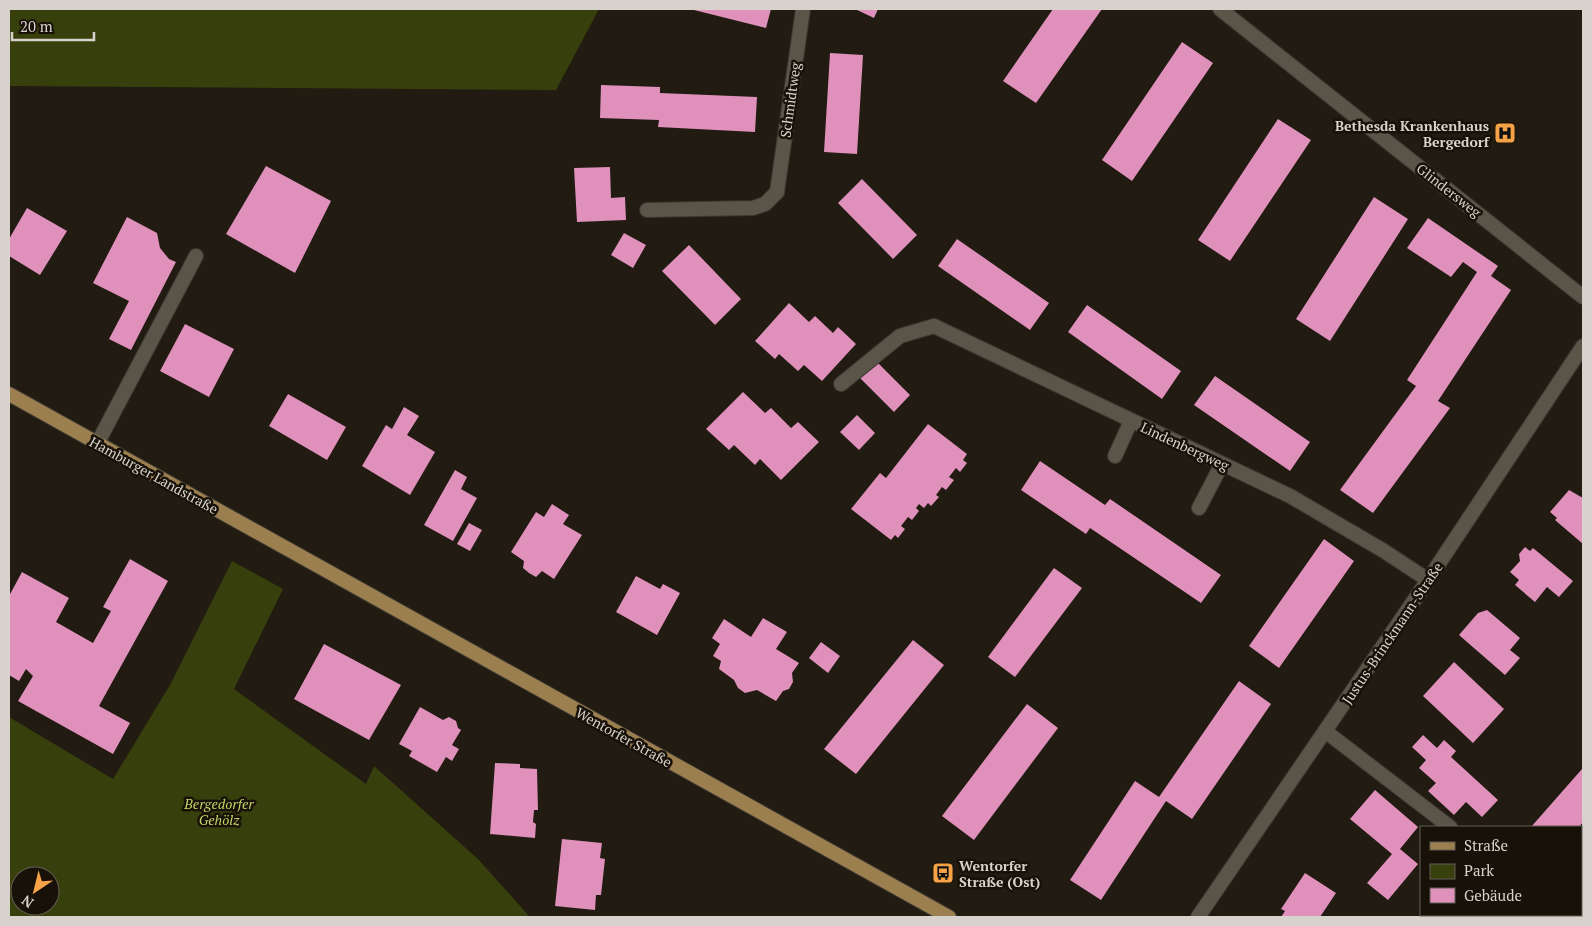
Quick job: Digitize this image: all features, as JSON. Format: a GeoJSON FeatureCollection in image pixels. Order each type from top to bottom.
{"type":"FeatureCollection","features":[{"type":"Feature","properties":{"kind":"main road","name":"Hamburger Landstraße"},"geometry":{"type":"LineString","coordinates":[[9,394],[299,556]]}},
{"type":"Feature","properties":{"kind":"main road","name":"Wentorfer Straße"},"geometry":{"type":"LineString","coordinates":[[299,556],[949,917]]}},
{"type":"Feature","properties":{"kind":"street","name":"Schmidtweg"},"geometry":{"type":"LineString","coordinates":[[647,210],[753,208],[765,204],[777,192],[803,9]]}},
{"type":"Feature","properties":{"kind":"street","name":"Glindersweg"},"geometry":{"type":"LineString","coordinates":[[1220,9],[1583,297]]}},
{"type":"Feature","properties":{"kind":"street"},"geometry":{"type":"LineString","coordinates":[[97,444],[196,256]]}},
{"type":"Feature","properties":{"kind":"street","name":"Lindenbergweg"},"geometry":{"type":"LineString","coordinates":[[841,384],[900,336],[934,326],[1290,496],[1384,551],[1428,580]]}},
{"type":"Feature","properties":{"kind":"street","name":"Justus-Brinckmann-Straße"},"geometry":{"type":"LineString","coordinates":[[1198,917],[1428,580],[1583,346]]}},
{"type":"Feature","properties":{"kind":"street"},"geometry":{"type":"LineString","coordinates":[[1115,456],[1131,421]]}},
{"type":"Feature","properties":{"kind":"street"},"geometry":{"type":"LineString","coordinates":[[1199,508],[1222,464]]}},
{"type":"Feature","properties":{"kind":"street"},"geometry":{"type":"LineString","coordinates":[[1325,731],[1449,826]]}},
{"type":"Feature","properties":{"kind":"green space"},"geometry":{"type":"Polygon","coordinates":[[[9,9],[599,9],[556,90],[9,86],[9,9]]]}},
{"type":"Feature","properties":{"kind":"green space","name":"Bergedorfer Gehölz"},"geometry":{"type":"Polygon","coordinates":[[[232,561],[283,589],[234,689],[366,784],[374,766],[478,859],[530,917],[9,917],[9,717],[113,779],[170,685],[232,561]]]}},
{"type":"Feature","properties":{"kind":"building"},"geometry":{"type":"Polygon","coordinates":[[[690,9],[771,9],[766,28],[690,9]]]}},
{"type":"Feature","properties":{"kind":"building"},"geometry":{"type":"Polygon","coordinates":[[[855,9],[878,9],[874,18],[855,9]]]}},
{"type":"Feature","properties":{"kind":"building"},"geometry":{"type":"Polygon","coordinates":[[[1053,9],[1102,9],[1036,103],[1003,81],[1053,9]]]}},
{"type":"Feature","properties":{"kind":"building"},"geometry":{"type":"Polygon","coordinates":[[[1182,42],[1213,63],[1132,181],[1102,160],[1182,42]]]}},
{"type":"Feature","properties":{"kind":"building"},"geometry":{"type":"Polygon","coordinates":[[[830,53],[863,55],[857,154],[824,152],[830,53]]]}},
{"type":"Feature","properties":{"kind":"building"},"geometry":{"type":"Polygon","coordinates":[[[601,85],[660,87],[660,93],[757,97],[755,132],[658,127],[659,120],[600,118],[601,85]]]}},
{"type":"Feature","properties":{"kind":"building"},"geometry":{"type":"Polygon","coordinates":[[[1278,119],[1311,140],[1230,261],[1198,240],[1278,119]]]}},
{"type":"Feature","properties":{"kind":"building"},"geometry":{"type":"Polygon","coordinates":[[[266,166],[331,201],[295,273],[226,234],[266,166]]]}},
{"type":"Feature","properties":{"kind":"building"},"geometry":{"type":"Polygon","coordinates":[[[610,167],[611,198],[625,197],[626,220],[577,222],[574,168],[610,167]]]}},
{"type":"Feature","properties":{"kind":"building"},"geometry":{"type":"Polygon","coordinates":[[[862,179],[917,235],[893,259],[838,203],[862,179]]]}},
{"type":"Feature","properties":{"kind":"building"},"geometry":{"type":"Polygon","coordinates":[[[1374,197],[1408,219],[1330,341],[1296,319],[1374,197]]]}},
{"type":"Feature","properties":{"kind":"building"},"geometry":{"type":"Polygon","coordinates":[[[27,208],[67,231],[40,275],[9,256],[9,239],[27,208]]]}},
{"type":"Feature","properties":{"kind":"building"},"geometry":{"type":"Polygon","coordinates":[[[127,217],[157,233],[160,248],[169,259],[176,262],[131,350],[109,339],[129,301],[93,283],[127,217]]]}},
{"type":"Feature","properties":{"kind":"building"},"geometry":{"type":"Polygon","coordinates":[[[1428,218],[1498,266],[1491,276],[1511,290],[1438,401],[1450,408],[1373,513],[1340,490],[1416,386],[1407,380],[1477,272],[1463,262],[1451,277],[1407,248],[1428,218]]]}},
{"type":"Feature","properties":{"kind":"building"},"geometry":{"type":"Polygon","coordinates":[[[624,233],[646,245],[633,268],[611,255],[624,233]]]}},
{"type":"Feature","properties":{"kind":"building"},"geometry":{"type":"Polygon","coordinates":[[[957,239],[1049,303],[1030,330],[938,266],[957,239]]]}},
{"type":"Feature","properties":{"kind":"building"},"geometry":{"type":"Polygon","coordinates":[[[689,245],[741,299],[715,325],[662,271],[689,245]]]}},
{"type":"Feature","properties":{"kind":"building"},"geometry":{"type":"Polygon","coordinates":[[[789,303],[809,322],[815,316],[833,333],[838,327],[856,344],[822,381],[804,365],[798,371],[779,354],[775,359],[755,341],[789,303]]]}},
{"type":"Feature","properties":{"kind":"building"},"geometry":{"type":"Polygon","coordinates":[[[1087,305],[1181,371],[1162,399],[1068,332],[1087,305]]]}},
{"type":"Feature","properties":{"kind":"building"},"geometry":{"type":"Polygon","coordinates":[[[185,324],[234,349],[209,397],[160,371],[185,324]]]}},
{"type":"Feature","properties":{"kind":"building"},"geometry":{"type":"Polygon","coordinates":[[[876,361],[910,395],[894,412],[860,378],[876,361]]]}},
{"type":"Feature","properties":{"kind":"building"},"geometry":{"type":"Polygon","coordinates":[[[1215,376],[1310,442],[1290,471],[1194,405],[1215,376]]]}},
{"type":"Feature","properties":{"kind":"building"},"geometry":{"type":"Polygon","coordinates":[[[743,392],[765,413],[771,408],[791,428],[798,422],[819,442],[781,480],[760,459],[755,465],[734,445],[729,450],[706,429],[743,392]]]}},
{"type":"Feature","properties":{"kind":"building"},"geometry":{"type":"Polygon","coordinates":[[[288,394],[346,427],[327,460],[269,426],[288,394]]]}},
{"type":"Feature","properties":{"kind":"building"},"geometry":{"type":"Polygon","coordinates":[[[404,407],[419,416],[407,435],[435,452],[410,495],[362,466],[386,425],[392,429],[404,407]]]}},
{"type":"Feature","properties":{"kind":"building"},"geometry":{"type":"Polygon","coordinates":[[[857,415],[875,433],[859,450],[840,432],[857,415]]]}},
{"type":"Feature","properties":{"kind":"building"},"geometry":{"type":"Polygon","coordinates":[[[928,424],[967,454],[963,460],[967,463],[960,472],[956,468],[949,477],[954,480],[946,490],[942,487],[936,495],[939,497],[931,506],[928,503],[924,508],[919,504],[916,508],[919,511],[912,520],[908,517],[901,526],[905,529],[898,538],[895,535],[891,540],[851,509],[880,473],[886,478],[928,424]]]}},
{"type":"Feature","properties":{"kind":"building"},"geometry":{"type":"Polygon","coordinates":[[[1040,461],[1105,505],[1110,499],[1221,575],[1201,603],[1090,528],[1086,534],[1021,490],[1040,461]]]}},
{"type":"Feature","properties":{"kind":"building"},"geometry":{"type":"Polygon","coordinates":[[[455,470],[467,477],[461,489],[477,498],[453,541],[424,525],[455,470]]]}},
{"type":"Feature","properties":{"kind":"building"},"geometry":{"type":"Polygon","coordinates":[[[1569,490],[1583,498],[1583,544],[1555,520],[1557,518],[1550,512],[1569,490]]]}},
{"type":"Feature","properties":{"kind":"building"},"geometry":{"type":"Polygon","coordinates":[[[552,504],[569,515],[563,524],[582,535],[554,579],[542,571],[536,577],[529,573],[523,568],[524,561],[511,552],[536,512],[544,517],[552,504]]]}},
{"type":"Feature","properties":{"kind":"building"},"geometry":{"type":"Polygon","coordinates":[[[469,523],[482,530],[470,551],[457,544],[469,523]]]}},
{"type":"Feature","properties":{"kind":"building"},"geometry":{"type":"Polygon","coordinates":[[[1324,539],[1354,561],[1279,668],[1249,646],[1324,539]]]}},
{"type":"Feature","properties":{"kind":"building"},"geometry":{"type":"Polygon","coordinates":[[[1525,547],[1530,551],[1533,548],[1573,581],[1559,597],[1547,587],[1535,602],[1515,585],[1519,580],[1510,572],[1520,561],[1519,554],[1525,547]]]}},
{"type":"Feature","properties":{"kind":"building"},"geometry":{"type":"Polygon","coordinates":[[[130,559],[168,581],[99,706],[130,723],[113,754],[18,701],[33,676],[26,669],[19,681],[9,675],[9,596],[22,572],[69,598],[56,622],[93,643],[111,611],[103,607],[130,559]]]}},
{"type":"Feature","properties":{"kind":"building"},"geometry":{"type":"Polygon","coordinates":[[[1054,568],[1082,588],[1015,677],[988,657],[1054,568]]]}},
{"type":"Feature","properties":{"kind":"building"},"geometry":{"type":"Polygon","coordinates":[[[636,576],[660,589],[663,584],[680,593],[657,635],[616,612],[636,576]]]}},
{"type":"Feature","properties":{"kind":"building"},"geometry":{"type":"Polygon","coordinates":[[[1487,610],[1520,638],[1510,650],[1520,658],[1505,675],[1459,635],[1478,613],[1487,610]]]}},
{"type":"Feature","properties":{"kind":"building"},"geometry":{"type":"Polygon","coordinates":[[[763,618],[787,632],[776,649],[799,663],[792,673],[793,682],[789,689],[783,691],[776,701],[757,690],[745,693],[738,688],[734,680],[719,669],[721,661],[713,656],[720,644],[712,638],[724,619],[751,637],[763,618]]]}},
{"type":"Feature","properties":{"kind":"building"},"geometry":{"type":"Polygon","coordinates":[[[913,640],[944,665],[856,774],[824,749],[913,640]]]}},
{"type":"Feature","properties":{"kind":"building"},"geometry":{"type":"Polygon","coordinates":[[[821,642],[840,656],[828,673],[809,658],[821,642]]]}},
{"type":"Feature","properties":{"kind":"building"},"geometry":{"type":"Polygon","coordinates":[[[324,644],[401,685],[369,740],[294,699],[324,644]]]}},
{"type":"Feature","properties":{"kind":"building"},"geometry":{"type":"Polygon","coordinates":[[[1454,662],[1504,709],[1473,743],[1423,696],[1454,662]]]}},
{"type":"Feature","properties":{"kind":"building"},"geometry":{"type":"Polygon","coordinates":[[[1239,681],[1271,704],[1192,819],[1166,801],[1101,900],[1070,880],[1135,781],[1159,797],[1239,681]]]}},
{"type":"Feature","properties":{"kind":"building"},"geometry":{"type":"Polygon","coordinates":[[[1027,704],[1058,728],[974,840],[942,816],[1027,704]]]}},
{"type":"Feature","properties":{"kind":"building"},"geometry":{"type":"Polygon","coordinates":[[[420,707],[443,720],[449,717],[456,721],[458,728],[461,730],[452,745],[459,749],[452,761],[446,757],[437,772],[409,756],[412,751],[399,744],[420,707]]]}},
{"type":"Feature","properties":{"kind":"building"},"geometry":{"type":"Polygon","coordinates":[[[1423,735],[1437,748],[1444,740],[1456,751],[1451,757],[1498,800],[1482,817],[1466,802],[1454,815],[1428,791],[1436,783],[1419,768],[1426,760],[1412,747],[1423,735]]]}},
{"type":"Feature","properties":{"kind":"building"},"geometry":{"type":"Polygon","coordinates":[[[495,763],[520,764],[520,768],[537,769],[538,810],[534,810],[533,822],[536,824],[535,838],[490,834],[495,763]]]}},
{"type":"Feature","properties":{"kind":"building"},"geometry":{"type":"Polygon","coordinates":[[[1582,769],[1583,822],[1580,826],[1532,826],[1582,769]]]}},
{"type":"Feature","properties":{"kind":"building"},"geometry":{"type":"Polygon","coordinates":[[[1375,790],[1418,827],[1400,849],[1418,864],[1388,900],[1367,883],[1392,854],[1350,819],[1375,790]]]}},
{"type":"Feature","properties":{"kind":"building"},"geometry":{"type":"Polygon","coordinates":[[[1582,835],[1583,836],[1582,880],[1582,835]]]}},
{"type":"Feature","properties":{"kind":"building"},"geometry":{"type":"Polygon","coordinates":[[[562,839],[602,843],[600,858],[605,859],[601,895],[596,895],[595,910],[555,906],[562,839]]]}},
{"type":"Feature","properties":{"kind":"building"},"geometry":{"type":"Polygon","coordinates":[[[1305,873],[1336,893],[1320,917],[1281,917],[1285,911],[1281,909],[1305,873]]]}},
{"type":"Feature","properties":{"kind":"place","name":"Bethesda Krankenhaus Bergedorf"},"geometry":{"type":"Point","coordinates":[1505,133]}},
{"type":"Feature","properties":{"kind":"place","name":"Wentorfer Straße (Ost)"},"geometry":{"type":"Point","coordinates":[943,873]}}]}
